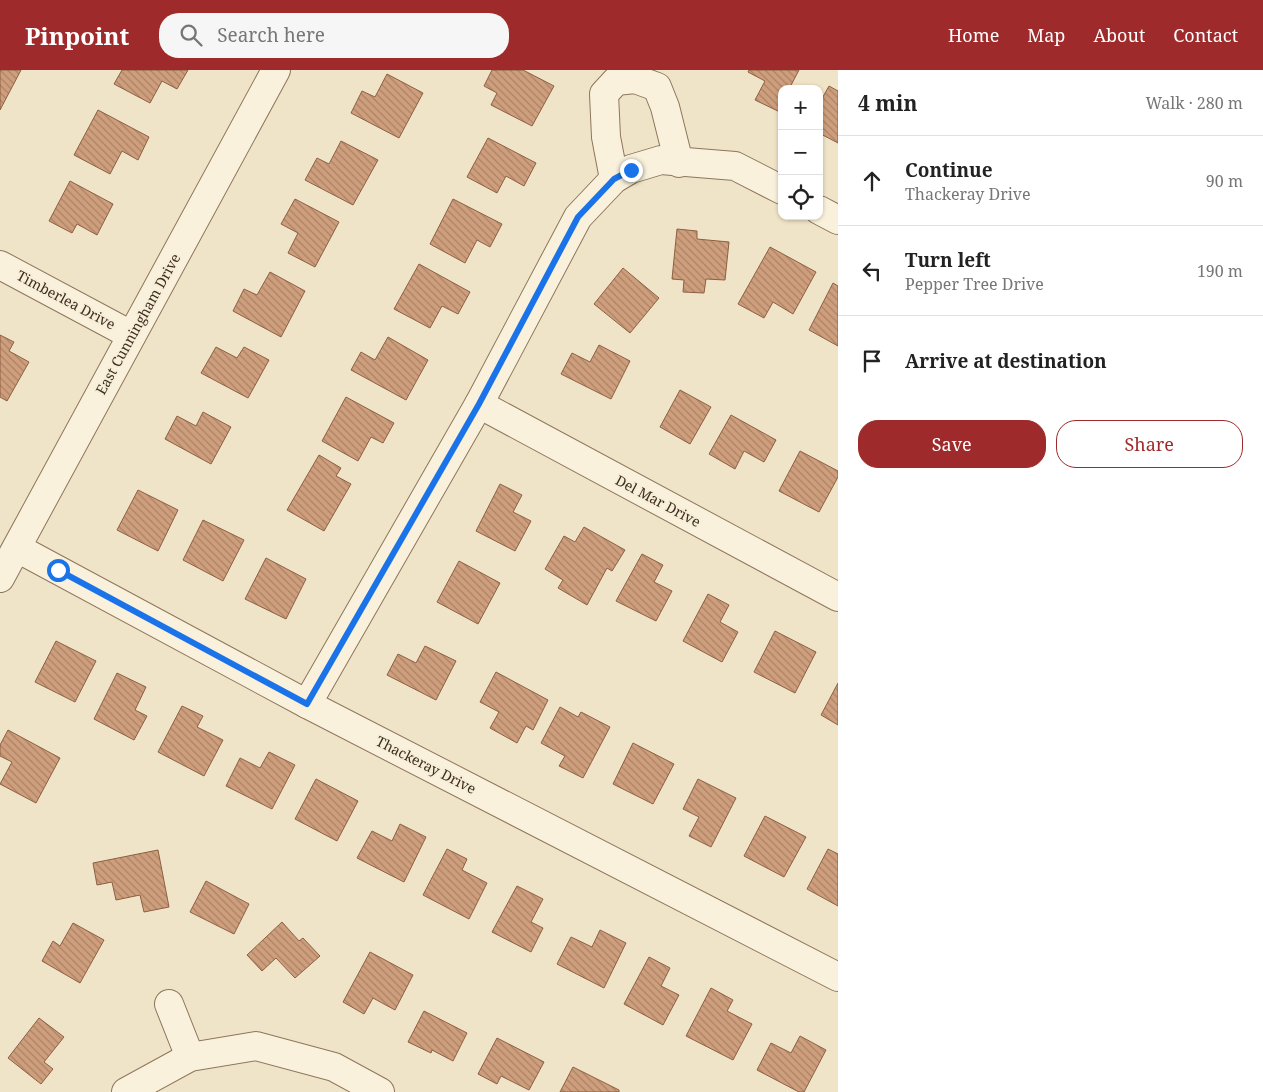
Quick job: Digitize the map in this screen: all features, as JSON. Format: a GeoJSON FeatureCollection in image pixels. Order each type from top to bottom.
{"type":"FeatureCollection","features":[{"type":"Feature","properties":{"kind":"street","name":"East Cunningham Drive"},"geometry":{"type":"LineString","coordinates":[[0,578],[276,70]]}},
{"type":"Feature","properties":{"kind":"street"},"geometry":{"type":"LineString","coordinates":[[614,179],[606,136],[604,94],[616,81],[635,79],[657,87],[665,107],[679,163]]}},
{"type":"Feature","properties":{"kind":"street"},"geometry":{"type":"LineString","coordinates":[[307,704],[479,404],[578,217],[614,179],[631,170],[661,160],[679,163],[735,166],[778,188]]}},
{"type":"Feature","properties":{"kind":"street"},"geometry":{"type":"LineString","coordinates":[[823,212],[838,220]]}},
{"type":"Feature","properties":{"kind":"street","name":"Timberlea Drive"},"geometry":{"type":"LineString","coordinates":[[0,265],[131,336]]}},
{"type":"Feature","properties":{"kind":"street","name":"Del Mar Drive"},"geometry":{"type":"LineString","coordinates":[[479,404],[838,597]]}},
{"type":"Feature","properties":{"kind":"street","name":"Thackeray Drive"},"geometry":{"type":"LineString","coordinates":[[17,548],[307,704],[838,976]]}},
{"type":"Feature","properties":{"kind":"street"},"geometry":{"type":"LineString","coordinates":[[169,1004],[190,1058]]}},
{"type":"Feature","properties":{"kind":"street"},"geometry":{"type":"LineString","coordinates":[[126,1092],[190,1058],[256,1046],[334,1067],[380,1092]]}},
{"type":"Feature","properties":{"kind":"building"},"geometry":{"type":"Polygon","coordinates":[[[0,70],[21,70],[0,110],[0,70]]]}},
{"type":"Feature","properties":{"kind":"building"},"geometry":{"type":"Polygon","coordinates":[[[122,70],[188,70],[177,89],[162,81],[150,103],[114,84],[122,70]]]}},
{"type":"Feature","properties":{"kind":"building"},"geometry":{"type":"Polygon","coordinates":[[[492,70],[523,70],[554,86],[532,126],[491,105],[497,93],[484,86],[492,70]]]}},
{"type":"Feature","properties":{"kind":"building"},"geometry":{"type":"Polygon","coordinates":[[[749,70],[799,70],[791,85],[778,85],[778,111],[755,100],[765,81],[748,72],[749,70]]]}},
{"type":"Feature","properties":{"kind":"building"},"geometry":{"type":"Polygon","coordinates":[[[387,74],[423,93],[399,138],[351,113],[362,91],[375,97],[387,74]]]}},
{"type":"Feature","properties":{"kind":"building"},"geometry":{"type":"Polygon","coordinates":[[[829,86],[838,91],[838,143],[823,135],[823,97],[829,86]]]}},
{"type":"Feature","properties":{"kind":"building"},"geometry":{"type":"Polygon","coordinates":[[[98,110],[149,137],[138,160],[122,151],[110,174],[74,155],[98,110]]]}},
{"type":"Feature","properties":{"kind":"building"},"geometry":{"type":"Polygon","coordinates":[[[488,138],[536,163],[524,186],[506,176],[497,193],[467,177],[488,138]]]}},
{"type":"Feature","properties":{"kind":"building"},"geometry":{"type":"Polygon","coordinates":[[[341,141],[378,160],[353,205],[305,180],[317,158],[329,164],[341,141]]]}},
{"type":"Feature","properties":{"kind":"building"},"geometry":{"type":"Polygon","coordinates":[[[70,181],[113,204],[97,235],[77,224],[72,233],[49,221],[70,181]]]}},
{"type":"Feature","properties":{"kind":"building"},"geometry":{"type":"Polygon","coordinates":[[[295,199],[339,222],[315,267],[288,253],[298,233],[281,224],[295,199]]]}},
{"type":"Feature","properties":{"kind":"building"},"geometry":{"type":"Polygon","coordinates":[[[453,199],[502,224],[490,247],[477,240],[465,263],[430,244],[453,199]]]}},
{"type":"Feature","properties":{"kind":"building"},"geometry":{"type":"Polygon","coordinates":[[[677,229],[697,231],[697,239],[729,242],[725,280],[706,279],[704,293],[683,292],[684,280],[672,279],[677,229]]]}},
{"type":"Feature","properties":{"kind":"building"},"geometry":{"type":"Polygon","coordinates":[[[770,247],[816,272],[793,314],[773,302],[764,318],[738,304],[770,247]]]}},
{"type":"Feature","properties":{"kind":"building"},"geometry":{"type":"Polygon","coordinates":[[[419,264],[470,292],[458,314],[442,306],[430,328],[394,309],[419,264]]]}},
{"type":"Feature","properties":{"kind":"building"},"geometry":{"type":"Polygon","coordinates":[[[623,268],[659,298],[630,333],[594,304],[623,268]]]}},
{"type":"Feature","properties":{"kind":"building"},"geometry":{"type":"Polygon","coordinates":[[[270,272],[305,291],[281,337],[233,311],[244,289],[257,295],[270,272]]]}},
{"type":"Feature","properties":{"kind":"building"},"geometry":{"type":"Polygon","coordinates":[[[833,283],[838,286],[838,346],[809,330],[833,283]]]}},
{"type":"Feature","properties":{"kind":"building"},"geometry":{"type":"Polygon","coordinates":[[[0,335],[14,342],[9,351],[29,362],[7,401],[0,397],[0,335]]]}},
{"type":"Feature","properties":{"kind":"building"},"geometry":{"type":"Polygon","coordinates":[[[388,337],[428,360],[406,400],[351,370],[361,352],[375,360],[388,337]]]}},
{"type":"Feature","properties":{"kind":"building"},"geometry":{"type":"Polygon","coordinates":[[[599,345],[630,361],[611,399],[561,374],[572,353],[590,362],[599,345]]]}},
{"type":"Feature","properties":{"kind":"building"},"geometry":{"type":"Polygon","coordinates":[[[216,347],[237,358],[244,347],[269,360],[248,398],[201,373],[216,347]]]}},
{"type":"Feature","properties":{"kind":"building"},"geometry":{"type":"Polygon","coordinates":[[[680,390],[711,407],[690,444],[660,427],[680,390]]]}},
{"type":"Feature","properties":{"kind":"building"},"geometry":{"type":"Polygon","coordinates":[[[346,397],[394,423],[383,443],[371,437],[358,461],[322,441],[346,397]]]}},
{"type":"Feature","properties":{"kind":"building"},"geometry":{"type":"Polygon","coordinates":[[[203,412],[231,427],[211,464],[165,439],[177,416],[196,426],[203,412]]]}},
{"type":"Feature","properties":{"kind":"building"},"geometry":{"type":"Polygon","coordinates":[[[731,415],[776,440],[764,462],[744,451],[735,469],[709,454],[731,415]]]}},
{"type":"Feature","properties":{"kind":"building"},"geometry":{"type":"Polygon","coordinates":[[[800,451],[838,471],[838,477],[819,512],[779,491],[800,451]]]}},
{"type":"Feature","properties":{"kind":"building"},"geometry":{"type":"Polygon","coordinates":[[[319,455],[341,468],[336,476],[351,484],[324,531],[287,510],[319,455]]]}},
{"type":"Feature","properties":{"kind":"building"},"geometry":{"type":"Polygon","coordinates":[[[500,484],[522,495],[513,512],[531,521],[515,551],[476,531],[500,484]]]}},
{"type":"Feature","properties":{"kind":"building"},"geometry":{"type":"Polygon","coordinates":[[[138,490],[178,510],[158,551],[117,530],[138,490]]]}},
{"type":"Feature","properties":{"kind":"building"},"geometry":{"type":"Polygon","coordinates":[[[203,520],[244,540],[223,581],[183,560],[203,520]]]}},
{"type":"Feature","properties":{"kind":"building"},"geometry":{"type":"Polygon","coordinates":[[[584,527],[625,550],[612,571],[607,568],[587,605],[558,588],[563,580],[545,569],[564,536],[575,542],[584,527]]]}},
{"type":"Feature","properties":{"kind":"building"},"geometry":{"type":"Polygon","coordinates":[[[642,554],[663,565],[654,582],[672,591],[656,621],[616,601],[642,554]]]}},
{"type":"Feature","properties":{"kind":"building"},"geometry":{"type":"Polygon","coordinates":[[[266,558],[306,579],[286,619],[245,599],[266,558]]]}},
{"type":"Feature","properties":{"kind":"building"},"geometry":{"type":"Polygon","coordinates":[[[459,561],[500,583],[478,624],[437,602],[459,561]]]}},
{"type":"Feature","properties":{"kind":"building"},"geometry":{"type":"Polygon","coordinates":[[[708,594],[729,605],[720,622],[738,632],[722,662],[683,641],[708,594]]]}},
{"type":"Feature","properties":{"kind":"building"},"geometry":{"type":"Polygon","coordinates":[[[775,631],[816,652],[795,693],[754,672],[775,631]]]}},
{"type":"Feature","properties":{"kind":"building"},"geometry":{"type":"Polygon","coordinates":[[[56,641],[96,661],[75,702],[35,682],[56,641]]]}},
{"type":"Feature","properties":{"kind":"building"},"geometry":{"type":"Polygon","coordinates":[[[425,646],[456,661],[436,700],[387,675],[398,654],[416,663],[425,646]]]}},
{"type":"Feature","properties":{"kind":"building"},"geometry":{"type":"Polygon","coordinates":[[[496,672],[548,700],[533,730],[526,726],[517,743],[490,728],[499,712],[480,702],[496,672]]]}},
{"type":"Feature","properties":{"kind":"building"},"geometry":{"type":"Polygon","coordinates":[[[117,673],[146,687],[135,710],[147,716],[134,740],[94,719],[117,673]]]}},
{"type":"Feature","properties":{"kind":"building"},"geometry":{"type":"Polygon","coordinates":[[[838,683],[838,725],[821,715],[838,683]]]}},
{"type":"Feature","properties":{"kind":"building"},"geometry":{"type":"Polygon","coordinates":[[[182,706],[203,716],[197,727],[223,740],[204,776],[158,752],[182,706]]]}},
{"type":"Feature","properties":{"kind":"building"},"geometry":{"type":"Polygon","coordinates":[[[560,707],[578,717],[581,712],[610,727],[583,778],[559,766],[565,756],[541,743],[560,707]]]}},
{"type":"Feature","properties":{"kind":"building"},"geometry":{"type":"Polygon","coordinates":[[[8,730],[60,758],[36,803],[0,784],[12,762],[0,756],[0,745],[8,730]]]}},
{"type":"Feature","properties":{"kind":"building"},"geometry":{"type":"Polygon","coordinates":[[[633,743],[674,764],[653,804],[613,784],[633,743]]]}},
{"type":"Feature","properties":{"kind":"building"},"geometry":{"type":"Polygon","coordinates":[[[269,752],[295,765],[272,809],[226,786],[240,758],[260,768],[269,752]]]}},
{"type":"Feature","properties":{"kind":"building"},"geometry":{"type":"Polygon","coordinates":[[[316,779],[358,801],[337,841],[295,819],[316,779]]]}},
{"type":"Feature","properties":{"kind":"building"},"geometry":{"type":"Polygon","coordinates":[[[698,779],[736,798],[711,847],[689,836],[699,817],[683,809],[698,779]]]}},
{"type":"Feature","properties":{"kind":"building"},"geometry":{"type":"Polygon","coordinates":[[[765,816],[806,837],[784,877],[744,856],[765,816]]]}},
{"type":"Feature","properties":{"kind":"building"},"geometry":{"type":"Polygon","coordinates":[[[400,824],[426,837],[404,882],[357,858],[372,831],[392,841],[400,824]]]}},
{"type":"Feature","properties":{"kind":"building"},"geometry":{"type":"Polygon","coordinates":[[[447,849],[467,859],[462,870],[487,883],[469,919],[423,895],[447,849]]]}},
{"type":"Feature","properties":{"kind":"building"},"geometry":{"type":"Polygon","coordinates":[[[828,849],[838,854],[838,906],[807,889],[828,849]]]}},
{"type":"Feature","properties":{"kind":"building"},"geometry":{"type":"Polygon","coordinates":[[[158,850],[169,907],[144,912],[140,895],[116,900],[112,882],[97,885],[93,863],[158,850]]]}},
{"type":"Feature","properties":{"kind":"building"},"geometry":{"type":"Polygon","coordinates":[[[206,881],[249,904],[234,934],[190,912],[206,881]]]}},
{"type":"Feature","properties":{"kind":"building"},"geometry":{"type":"Polygon","coordinates":[[[517,886],[543,899],[531,922],[543,928],[531,952],[492,932],[517,886]]]}},
{"type":"Feature","properties":{"kind":"building"},"geometry":{"type":"Polygon","coordinates":[[[282,922],[299,941],[303,938],[320,956],[295,978],[276,958],[262,971],[247,955],[282,922]]]}},
{"type":"Feature","properties":{"kind":"building"},"geometry":{"type":"Polygon","coordinates":[[[73,923],[104,940],[80,983],[42,961],[53,941],[60,946],[73,923]]]}},
{"type":"Feature","properties":{"kind":"building"},"geometry":{"type":"Polygon","coordinates":[[[600,930],[626,943],[604,988],[557,964],[571,937],[592,947],[600,930]]]}},
{"type":"Feature","properties":{"kind":"building"},"geometry":{"type":"Polygon","coordinates":[[[370,952],[413,975],[395,1010],[373,998],[364,1014],[343,1002],[370,952]]]}},
{"type":"Feature","properties":{"kind":"building"},"geometry":{"type":"Polygon","coordinates":[[[649,957],[670,968],[661,986],[679,995],[663,1025],[624,1004],[649,957]]]}},
{"type":"Feature","properties":{"kind":"building"},"geometry":{"type":"Polygon","coordinates":[[[711,988],[733,1000],[727,1011],[752,1024],[733,1060],[686,1036],[711,988]]]}},
{"type":"Feature","properties":{"kind":"building"},"geometry":{"type":"Polygon","coordinates":[[[424,1011],[467,1033],[453,1061],[432,1050],[431,1053],[408,1042],[424,1011]]]}},
{"type":"Feature","properties":{"kind":"building"},"geometry":{"type":"Polygon","coordinates":[[[39,1018],[64,1037],[44,1062],[53,1069],[41,1084],[8,1058],[39,1018]]]}},
{"type":"Feature","properties":{"kind":"building"},"geometry":{"type":"Polygon","coordinates":[[[800,1036],[826,1050],[804,1092],[799,1092],[757,1070],[771,1043],[791,1053],[800,1036]]]}},
{"type":"Feature","properties":{"kind":"building"},"geometry":{"type":"Polygon","coordinates":[[[497,1038],[544,1062],[529,1090],[501,1076],[497,1084],[478,1074],[497,1038]]]}},
{"type":"Feature","properties":{"kind":"building"},"geometry":{"type":"Polygon","coordinates":[[[573,1067],[619,1090],[619,1092],[560,1092],[573,1067]]]}},
{"type":"Feature","properties":{"kind":"route"},"geometry":{"type":"LineString","coordinates":[[58,570],[307,704],[479,404],[578,217],[614,179],[631,170]]}}]}
